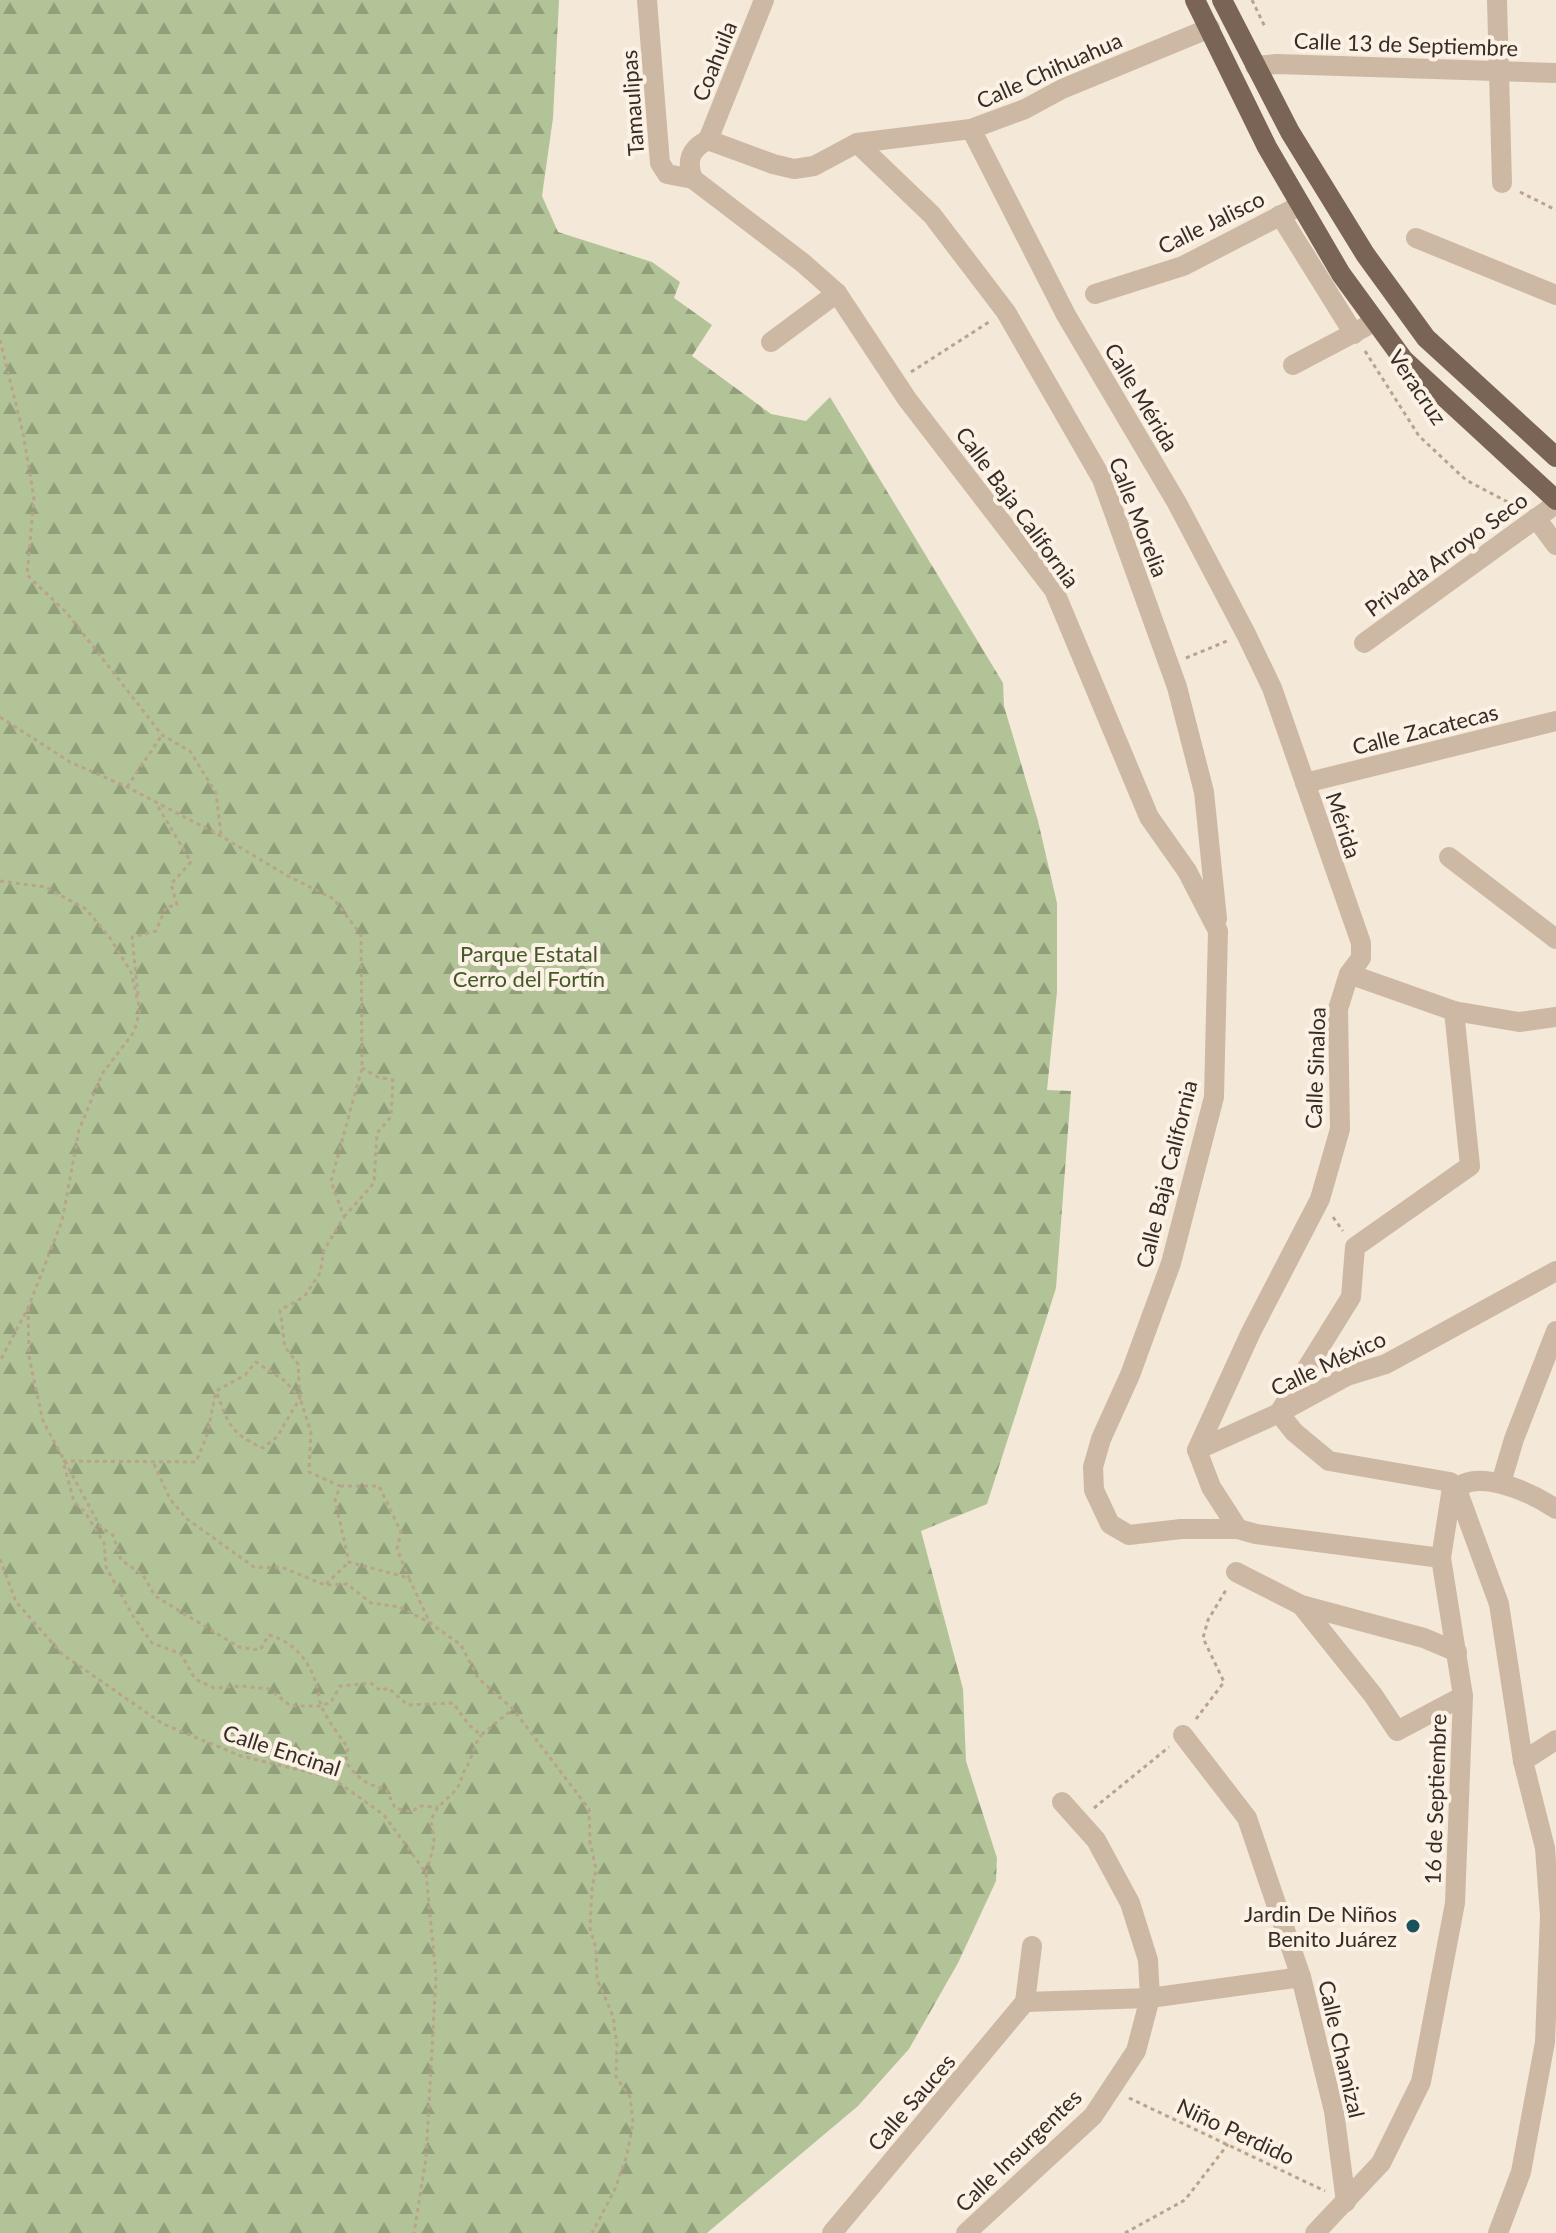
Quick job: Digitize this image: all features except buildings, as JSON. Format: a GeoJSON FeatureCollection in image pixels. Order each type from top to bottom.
{"type":"FeatureCollection","features":[{"type":"Feature","properties":{"kind":"main road"},"geometry":{"type":"LineString","coordinates":[[1195,0],[1267,147],[1341,274],[1403,359],[1556,502]]}},
{"type":"Feature","properties":{"kind":"main road"},"geometry":{"type":"LineString","coordinates":[[1222,0],[1290,132],[1365,254],[1426,338],[1556,457]]}},
{"type":"Feature","properties":{"kind":"street","name":"Tamaulipas"},"geometry":{"type":"LineString","coordinates":[[647,0],[660,163],[667,174],[693,179]]}},
{"type":"Feature","properties":{"kind":"street","name":"Coahuila"},"geometry":{"type":"LineString","coordinates":[[708,140],[764,0]]}},
{"type":"Feature","properties":{"kind":"street"},"geometry":{"type":"LineString","coordinates":[[1497,0],[1502,183]]}},
{"type":"Feature","properties":{"kind":"street","name":"Calle Chihuahua"},"geometry":{"type":"LineString","coordinates":[[708,140],[773,164],[794,169],[814,166],[857,143],[971,129],[1025,109],[1062,89],[1210,28]]}},
{"type":"Feature","properties":{"kind":"street","name":"Calle 13 de Septiembre"},"geometry":{"type":"LineString","coordinates":[[1255,66],[1277,64],[1556,73]]}},
{"type":"Feature","properties":{"kind":"street","name":"Calle Mérida"},"geometry":{"type":"LineString","coordinates":[[971,129],[1066,315],[1177,503],[1272,688]]}},
{"type":"Feature","properties":{"kind":"street"},"geometry":{"type":"LineString","coordinates":[[693,179],[689,169],[690,155],[698,145],[708,140]]}},
{"type":"Feature","properties":{"kind":"street","name":"Calle Morelia"},"geometry":{"type":"LineString","coordinates":[[857,143],[932,215],[1006,312],[1102,479],[1169,665],[1204,792],[1218,931]]}},
{"type":"Feature","properties":{"kind":"street","name":"Calle Baja California"},"geometry":{"type":"LineString","coordinates":[[693,179],[803,263],[837,293],[907,399],[1054,590],[1149,817],[1187,871],[1218,931],[1214,1097],[1171,1263],[1130,1375],[1101,1439],[1093,1467],[1094,1490],[1110,1524],[1129,1535],[1181,1529],[1238,1529],[1256,1534],[1441,1558]]}},
{"type":"Feature","properties":{"kind":"street","name":"Calle Jalisco"},"geometry":{"type":"LineString","coordinates":[[1095,294],[1183,266],[1301,205]]}},
{"type":"Feature","properties":{"kind":"street"},"geometry":{"type":"LineString","coordinates":[[1280,215],[1354,334]]}},
{"type":"Feature","properties":{"kind":"street"},"geometry":{"type":"LineString","coordinates":[[1416,238],[1556,295]]}},
{"type":"Feature","properties":{"kind":"street"},"geometry":{"type":"LineString","coordinates":[[771,342],[837,293]]}},
{"type":"Feature","properties":{"kind":"street"},"geometry":{"type":"LineString","coordinates":[[1293,365],[1376,320]]}},
{"type":"Feature","properties":{"kind":"street","name":"Privada Arroyo Seco"},"geometry":{"type":"LineString","coordinates":[[1364,643],[1556,502]]}},
{"type":"Feature","properties":{"kind":"street"},"geometry":{"type":"LineString","coordinates":[[1536,518],[1556,545]]}},
{"type":"Feature","properties":{"kind":"street","name":"Mérida"},"geometry":{"type":"LineString","coordinates":[[1272,688],[1361,943],[1361,958],[1349,974]]}},
{"type":"Feature","properties":{"kind":"street","name":"Calle Zacatecas"},"geometry":{"type":"LineString","coordinates":[[1305,783],[1556,721]]}},
{"type":"Feature","properties":{"kind":"street"},"geometry":{"type":"LineString","coordinates":[[1449,857],[1556,939]]}},
{"type":"Feature","properties":{"kind":"street"},"geometry":{"type":"LineString","coordinates":[[1349,974],[1454,1011],[1519,1022],[1556,1017]]}},
{"type":"Feature","properties":{"kind":"street","name":"Calle Sinaloa"},"geometry":{"type":"LineString","coordinates":[[1197,1450],[1251,1332],[1320,1199],[1340,1129],[1338,1009],[1349,974]]}},
{"type":"Feature","properties":{"kind":"street"},"geometry":{"type":"LineString","coordinates":[[1454,1011],[1470,1166],[1355,1247],[1351,1297],[1279,1413],[1294,1432],[1329,1461],[1441,1479],[1456,1487],[1499,1604],[1523,1761],[1545,1848],[1553,1915],[1545,2042],[1521,2172],[1498,2233]]}},
{"type":"Feature","properties":{"kind":"street","name":"Calle México"},"geometry":{"type":"LineString","coordinates":[[1197,1450],[1279,1413],[1347,1376],[1386,1364],[1556,1271]]}},
{"type":"Feature","properties":{"kind":"street"},"geometry":{"type":"LineString","coordinates":[[1501,1483],[1514,1439],[1556,1331]]}},
{"type":"Feature","properties":{"kind":"street"},"geometry":{"type":"LineString","coordinates":[[1197,1450],[1211,1487],[1238,1529]]}},
{"type":"Feature","properties":{"kind":"street"},"geometry":{"type":"LineString","coordinates":[[1456,1487],[1471,1483],[1501,1483],[1542,1499],[1556,1509]]}},
{"type":"Feature","properties":{"kind":"street","name":"16 de Septiembre"},"geometry":{"type":"LineString","coordinates":[[1315,2233],[1381,2163],[1421,2082],[1455,1903],[1463,1696],[1441,1558],[1449,1501],[1456,1487]]}},
{"type":"Feature","properties":{"kind":"street"},"geometry":{"type":"LineString","coordinates":[[1236,1572],[1301,1605],[1424,1638],[1457,1652]]}},
{"type":"Feature","properties":{"kind":"street"},"geometry":{"type":"LineString","coordinates":[[1301,1605],[1373,1695],[1397,1731],[1463,1696]]}},
{"type":"Feature","properties":{"kind":"street","name":"Calle Chamizal"},"geometry":{"type":"LineString","coordinates":[[1183,1735],[1247,1818],[1301,1977],[1334,2111],[1346,2202]]}},
{"type":"Feature","properties":{"kind":"street"},"geometry":{"type":"LineString","coordinates":[[1523,1761],[1556,1740]]}},
{"type":"Feature","properties":{"kind":"street","name":"Calle Insurgentes"},"geometry":{"type":"LineString","coordinates":[[966,2233],[1093,2116],[1136,2051],[1150,1998],[1148,1960],[1130,1903],[1096,1840],[1062,1802]]}},
{"type":"Feature","properties":{"kind":"street"},"geometry":{"type":"LineString","coordinates":[[1032,1946],[1025,2002],[1150,1998],[1301,1977]]}},
{"type":"Feature","properties":{"kind":"street","name":"Calle Sauces"},"geometry":{"type":"LineString","coordinates":[[832,2233],[1025,2002]]}},
{"type":"Feature","properties":{"kind":"path"},"geometry":{"type":"LineString","coordinates":[[1252,0],[1265,27]]}},
{"type":"Feature","properties":{"kind":"path"},"geometry":{"type":"LineString","coordinates":[[1502,183],[1556,210]]}},
{"type":"Feature","properties":{"kind":"path"},"geometry":{"type":"LineString","coordinates":[[897,381],[1006,312]]}},
{"type":"Feature","properties":{"kind":"path","name":"Veracruz"},"geometry":{"type":"LineString","coordinates":[[1354,334],[1419,436],[1466,480],[1536,518]]}},
{"type":"Feature","properties":{"kind":"path"},"geometry":{"type":"LineString","coordinates":[[0,340],[23,433],[34,498],[27,575],[67,613],[162,735],[190,751],[216,793],[221,836]]}},
{"type":"Feature","properties":{"kind":"path"},"geometry":{"type":"LineString","coordinates":[[1169,665],[1246,634]]}},
{"type":"Feature","properties":{"kind":"path"},"geometry":{"type":"LineString","coordinates":[[0,717],[70,762],[127,787],[334,899],[361,935],[362,1068],[331,1181],[344,1217]]}},
{"type":"Feature","properties":{"kind":"path"},"geometry":{"type":"LineString","coordinates":[[127,787],[162,735]]}},
{"type":"Feature","properties":{"kind":"path"},"geometry":{"type":"LineString","coordinates":[[0,1361],[28,1308],[62,1221],[79,1130],[102,1074],[134,1032],[140,1010],[132,937],[156,931],[166,907],[177,905],[171,884],[191,862],[155,802]]}},
{"type":"Feature","properties":{"kind":"path"},"geometry":{"type":"LineString","coordinates":[[0,881],[45,887],[86,909],[110,938],[131,972],[140,1010]]}},
{"type":"Feature","properties":{"kind":"path"},"geometry":{"type":"LineString","coordinates":[[362,1068],[378,1077],[393,1080],[391,1117],[377,1133],[374,1183],[344,1217],[324,1250],[320,1273],[304,1297],[280,1310],[285,1347],[298,1364],[300,1398],[311,1432],[309,1472],[340,1486],[379,1486],[401,1532],[397,1549],[430,1623]]}},
{"type":"Feature","properties":{"kind":"path"},"geometry":{"type":"LineString","coordinates":[[1320,1199],[1355,1247]]}},
{"type":"Feature","properties":{"kind":"path"},"geometry":{"type":"LineString","coordinates":[[28,1308],[29,1357],[43,1421],[101,1528],[113,1535],[121,1560],[143,1575],[155,1596],[239,1647],[260,1650],[269,1635],[281,1638],[306,1660],[317,1683],[321,1706],[348,1748],[346,1762],[354,1773],[372,1787],[386,1789],[395,1808],[412,1812],[419,1806],[438,1807]]}},
{"type":"Feature","properties":{"kind":"path"},"geometry":{"type":"LineString","coordinates":[[63,1461],[196,1462],[207,1435],[216,1391],[245,1375],[256,1362],[285,1381],[300,1398]]}},
{"type":"Feature","properties":{"kind":"path"},"geometry":{"type":"LineString","coordinates":[[216,1391],[229,1425],[240,1438],[263,1448],[277,1437],[300,1398]]}},
{"type":"Feature","properties":{"kind":"path"},"geometry":{"type":"LineString","coordinates":[[63,1461],[74,1502],[85,1512],[104,1543],[106,1567],[133,1616],[152,1643],[181,1654],[195,1679],[214,1688],[242,1686],[269,1689],[291,1706],[321,1706],[331,1702],[340,1686],[371,1683],[381,1691],[388,1688],[408,1705],[453,1703],[469,1725],[481,1735]]}},
{"type":"Feature","properties":{"kind":"path"},"geometry":{"type":"LineString","coordinates":[[154,1463],[170,1499],[187,1519],[254,1567],[284,1568],[325,1585],[347,1584],[371,1603],[400,1607],[461,1645],[478,1678],[513,1709],[589,1809],[590,1842],[596,1869],[590,1928],[596,1949],[597,1979],[613,2016],[617,2046],[616,2077],[630,2097],[633,2122],[627,2155],[615,2189],[592,2233]]}},
{"type":"Feature","properties":{"kind":"path"},"geometry":{"type":"LineString","coordinates":[[340,1486],[335,1500],[349,1562]]}},
{"type":"Feature","properties":{"kind":"path","name":"Calle Encinal"},"geometry":{"type":"LineString","coordinates":[[0,1559],[16,1602],[62,1654],[163,1724],[241,1756],[332,1778],[384,1815],[426,1873]]}},
{"type":"Feature","properties":{"kind":"path"},"geometry":{"type":"LineString","coordinates":[[325,1585],[349,1562]]}},
{"type":"Feature","properties":{"kind":"path"},"geometry":{"type":"LineString","coordinates":[[349,1562],[409,1578]]}},
{"type":"Feature","properties":{"kind":"path"},"geometry":{"type":"LineString","coordinates":[[1079,1821],[1183,1735],[1224,1682],[1203,1638],[1208,1620],[1236,1572]]}},
{"type":"Feature","properties":{"kind":"path"},"geometry":{"type":"LineString","coordinates":[[414,2233],[426,2158],[436,1976],[426,1873],[434,1841],[431,1820],[438,1807],[452,1796],[462,1780],[462,1774],[470,1765],[474,1744],[513,1709]]}},
{"type":"Feature","properties":{"kind":"path","name":"Niño Perdido"},"geometry":{"type":"LineString","coordinates":[[1111,2090],[1346,2202]]}},
{"type":"Feature","properties":{"kind":"path"},"geometry":{"type":"LineString","coordinates":[[1125,2233],[1185,2200],[1228,2144]]}},
{"type":"Feature","properties":{"kind":"green space","name":"Parque Estatal Cerro del Fortín"},"geometry":{"type":"Polygon","coordinates":[[[0,0],[559,0],[553,118],[542,196],[558,232],[652,262],[680,282],[674,298],[712,325],[692,356],[771,414],[806,421],[830,397],[1003,683],[1004,706],[1038,821],[1057,903],[1057,992],[1047,1090],[1071,1091],[1056,1288],[987,1504],[921,1531],[963,1689],[966,1761],[997,1858],[996,1881],[958,1963],[909,2049],[858,2106],[707,2233],[0,2233],[0,0]]]}},
{"type":"Feature","properties":{"kind":"place","name":"Jardin De Niños Benito Juárez"},"geometry":{"type":"Point","coordinates":[1413,1926]}}]}
